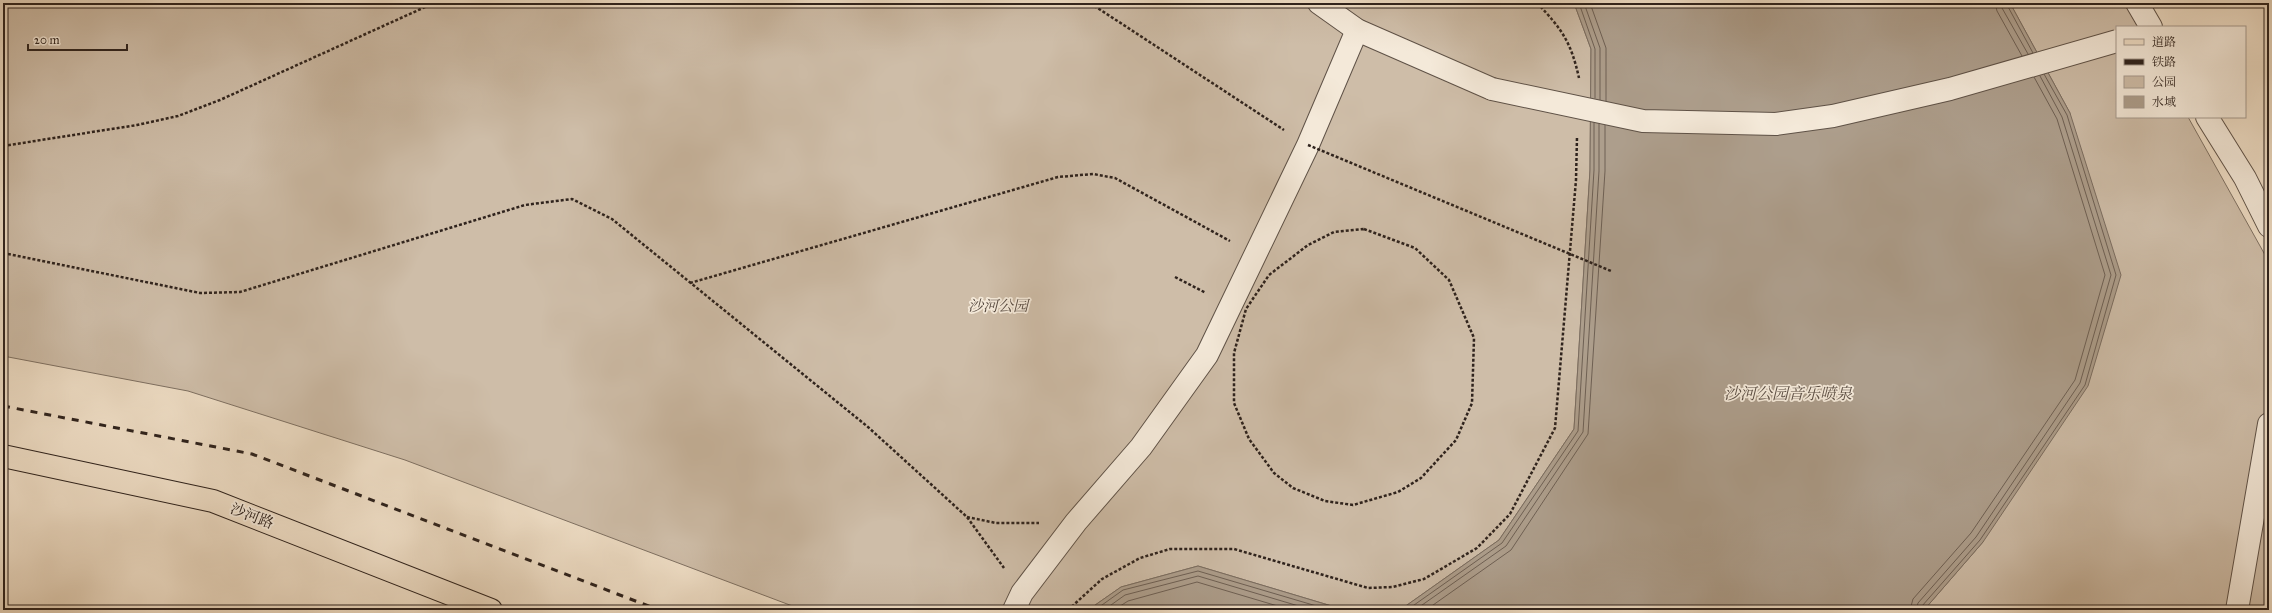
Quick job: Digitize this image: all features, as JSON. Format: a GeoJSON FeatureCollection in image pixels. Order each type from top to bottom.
{"type":"FeatureCollection","features":[{"type":"Feature","properties":{"kind":"main road","name":"沙河路"},"geometry":{"type":"LineString","coordinates":[[3,456],[213,501],[491,610]]}},
{"type":"Feature","properties":{"kind":"street"},"geometry":{"type":"LineString","coordinates":[[1319,3],[1357,30],[1492,89],[1644,121],[1776,124],[1833,116],[1950,89],[2116,40]]}},
{"type":"Feature","properties":{"kind":"street"},"geometry":{"type":"LineString","coordinates":[[2137,3],[2151,26]]}},
{"type":"Feature","properties":{"kind":"street"},"geometry":{"type":"LineString","coordinates":[[1018,602],[1076,522],[1141,447],[1207,355],[1255,254],[1304,143],[1357,30]]}},
{"type":"Feature","properties":{"kind":"street"},"geometry":{"type":"LineString","coordinates":[[2208,118],[2245,178],[2269,226]]}},
{"type":"Feature","properties":{"kind":"street"},"geometry":{"type":"LineString","coordinates":[[2238,610],[2269,424]]}},
{"type":"Feature","properties":{"kind":"path"},"geometry":{"type":"LineString","coordinates":[[3,146],[137,125],[178,116],[220,100],[434,3]]}},
{"type":"Feature","properties":{"kind":"path"},"geometry":{"type":"LineString","coordinates":[[1090,3],[1288,132]]}},
{"type":"Feature","properties":{"kind":"path"},"geometry":{"type":"LineString","coordinates":[[1537,3],[1559,26],[1573,52],[1579,86]]}},
{"type":"Feature","properties":{"kind":"path"},"geometry":{"type":"LineString","coordinates":[[1068,610],[1102,579],[1140,558],[1170,549],[1234,549],[1368,588],[1393,587],[1424,579],[1477,548],[1510,514],[1555,428],[1576,188],[1578,133]]}},
{"type":"Feature","properties":{"kind":"path"},"geometry":{"type":"LineString","coordinates":[[1304,143],[1611,271]]}},
{"type":"Feature","properties":{"kind":"path"},"geometry":{"type":"LineString","coordinates":[[690,283],[1058,177],[1093,174],[1115,178],[1255,254]]}},
{"type":"Feature","properties":{"kind":"path"},"geometry":{"type":"LineString","coordinates":[[3,253],[200,293],[240,292],[525,204],[572,199],[612,219],[868,427],[967,517],[1018,602]]}},
{"type":"Feature","properties":{"kind":"path"},"geometry":{"type":"LineString","coordinates":[[1364,229],[1415,248],[1448,280],[1474,338],[1472,404],[1456,440],[1421,478],[1398,492],[1354,506],[1325,501],[1293,488],[1274,473],[1249,439],[1234,403],[1234,353],[1246,309],[1269,275],[1308,245],[1334,232],[1364,229]]}},
{"type":"Feature","properties":{"kind":"path"},"geometry":{"type":"LineString","coordinates":[[967,517],[996,523],[1020,524],[1076,522]]}},
{"type":"Feature","properties":{"kind":"green space","name":"沙河公园"},"geometry":{"type":"Polygon","coordinates":[[[3,3],[1574,3],[1591,49],[1590,170],[1574,429],[1499,540],[1400,610],[1335,607],[1198,566],[1121,587],[1088,610],[803,610],[405,460],[188,391],[3,356],[3,3]]]}},
{"type":"Feature","properties":{"kind":"green space"},"geometry":{"type":"Polygon","coordinates":[[[2010,3],[2125,3],[2137,26],[2116,26],[2116,118],[2189,118],[2269,262],[2269,610],[1924,610],[1983,542],[2070,113],[2010,3]]]}},
{"type":"Feature","properties":{"kind":"water","name":"沙河公园音乐喷泉"},"geometry":{"type":"Polygon","coordinates":[[[1574,3],[2010,3],[2070,113],[2121,275],[2088,386],[1983,542],[1924,610],[1400,610],[1499,540],[1574,429],[1590,170],[1591,49],[1574,3]]]}},
{"type":"Feature","properties":{"kind":"water"},"geometry":{"type":"Polygon","coordinates":[[[1198,566],[1335,607],[1374,610],[1088,610],[1121,587],[1198,566]]]}},
{"type":"Feature","properties":{"kind":"railway"},"geometry":{"type":"LineString","coordinates":[[3,406],[252,454],[659,610]]}}]}
